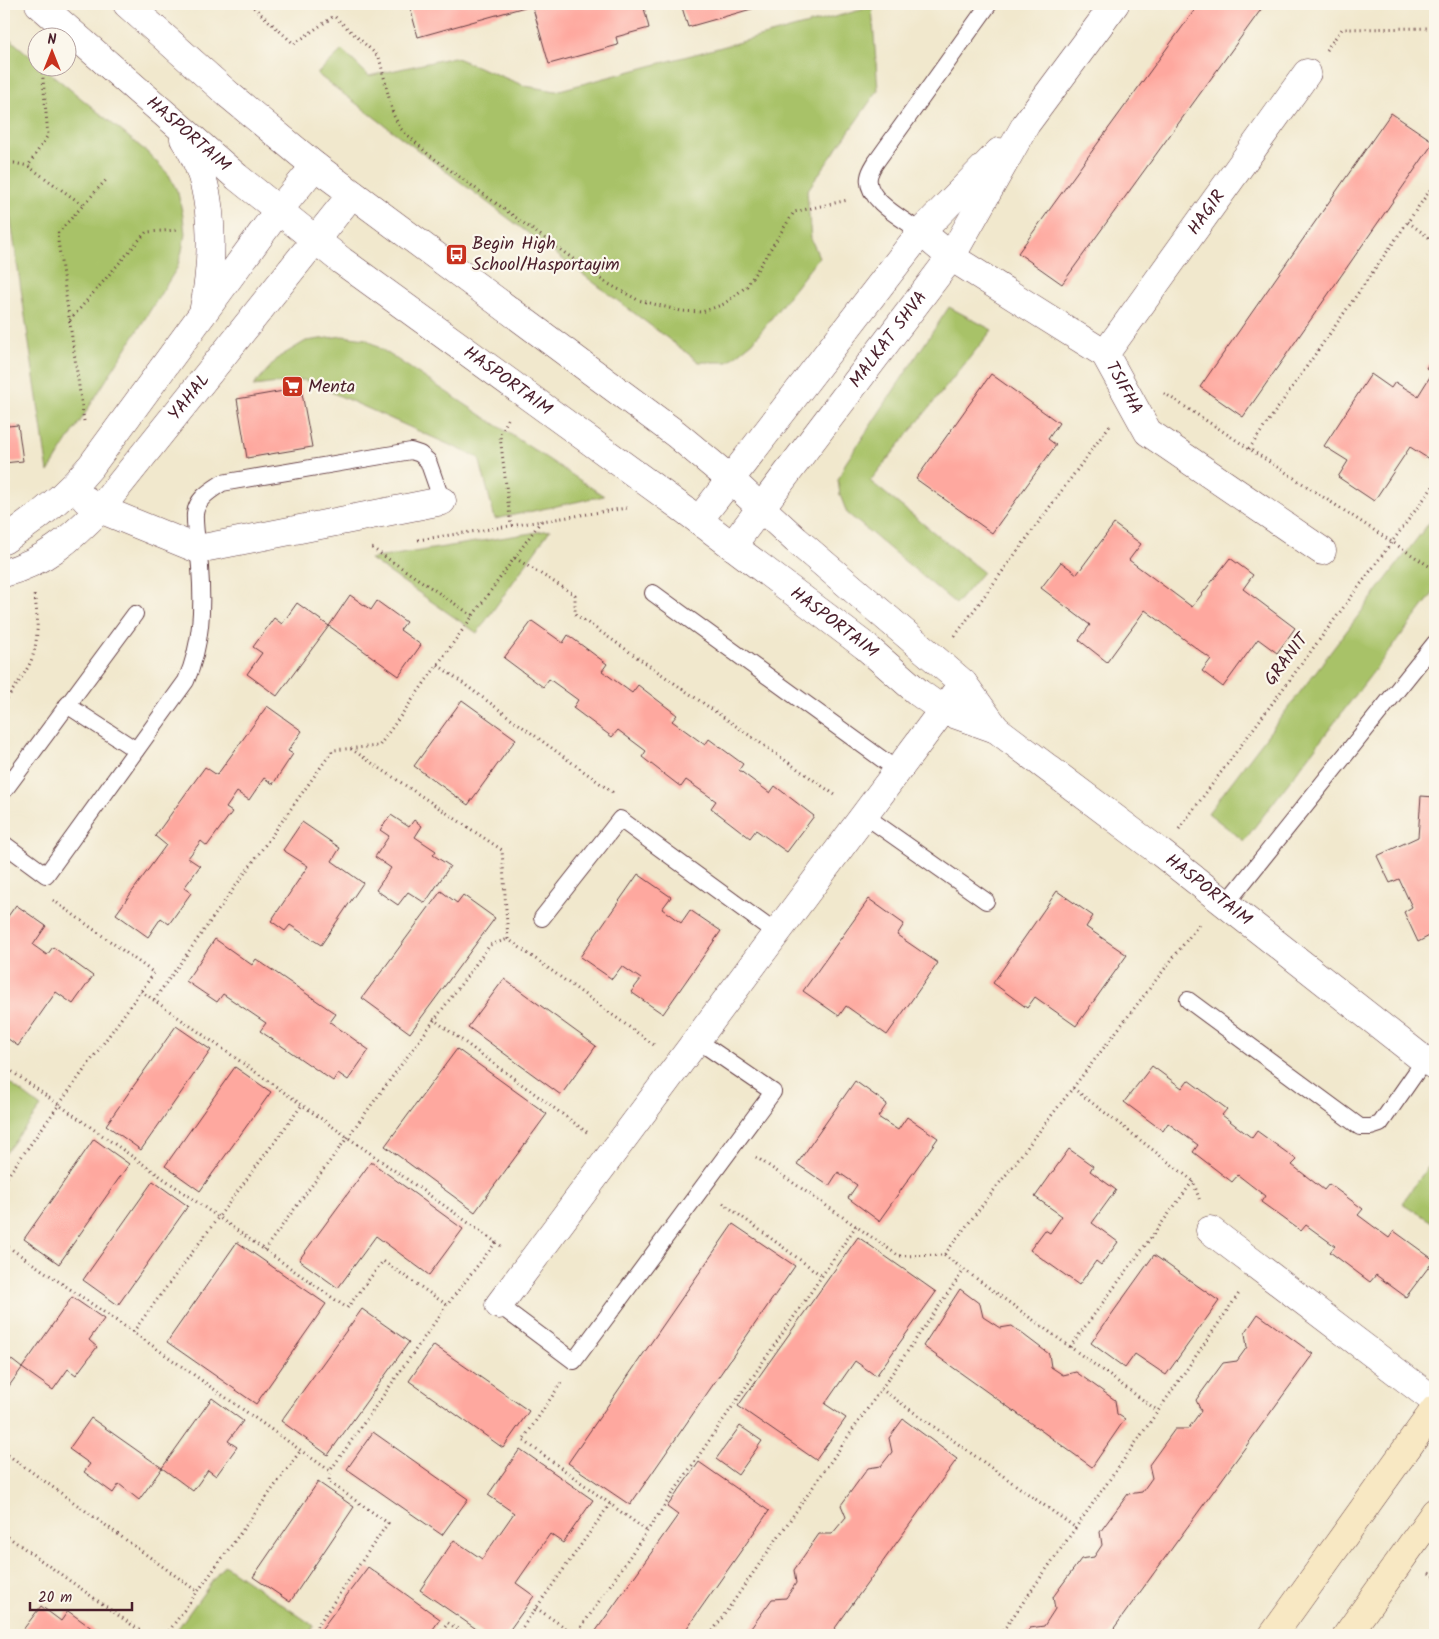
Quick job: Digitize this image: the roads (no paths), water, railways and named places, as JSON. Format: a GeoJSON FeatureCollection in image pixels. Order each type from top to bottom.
{"type":"FeatureCollection","features":[{"type":"Feature","properties":{"kind":"main road"},"geometry":{"type":"LineString","coordinates":[[1273,1635],[1435,1409]]}},
{"type":"Feature","properties":{"kind":"main road"},"geometry":{"type":"LineString","coordinates":[[1347,1635],[1435,1512]]}},
{"type":"Feature","properties":{"kind":"street","name":"HASPORTAIM"},"geometry":{"type":"LineString","coordinates":[[40,4],[231,172],[371,283],[674,501],[864,646],[942,710],[996,729]]}},
{"type":"Feature","properties":{"kind":"street","name":"HASPORTAIM"},"geometry":{"type":"LineString","coordinates":[[127,4],[236,101],[315,166],[676,434],[963,683],[996,729],[1161,853],[1428,1064]]}},
{"type":"Feature","properties":{"kind":"street","name":"MALKAT SHVA"},"geometry":{"type":"LineString","coordinates":[[732,546],[952,257],[1026,124],[1115,4]]}},
{"type":"Feature","properties":{"kind":"street","name":"HAGIR"},"geometry":{"type":"LineString","coordinates":[[1105,354],[1307,72]]}},
{"type":"Feature","properties":{"kind":"street"},"geometry":{"type":"LineString","coordinates":[[170,119],[188,144],[197,162],[208,205],[210,228],[209,274],[203,313]]}},
{"type":"Feature","properties":{"kind":"street","name":"MALKAT SHVA"},"geometry":{"type":"LineString","coordinates":[[699,520],[921,232],[1026,124]]}},
{"type":"Feature","properties":{"kind":"street"},"geometry":{"type":"LineString","coordinates":[[4,540],[41,516],[70,490],[91,466],[278,210],[315,166]]}},
{"type":"Feature","properties":{"kind":"street","name":"YAHAL"},"geometry":{"type":"LineString","coordinates":[[15,569],[38,560],[60,547],[100,509],[352,194]]}},
{"type":"Feature","properties":{"kind":"street","name":"TSIFHA"},"geometry":{"type":"LineString","coordinates":[[921,232],[952,257],[1105,354],[1148,432],[1322,551]]}},
{"type":"Feature","properties":{"kind":"street"},"geometry":{"type":"LineString","coordinates":[[70,490],[100,509],[198,549],[442,501]]}},
{"type":"Feature","properties":{"kind":"street"},"geometry":{"type":"LineString","coordinates":[[499,1305],[963,683]]}},
{"type":"Feature","properties":{"kind":"street"},"geometry":{"type":"LineString","coordinates":[[1210,1230],[1435,1400]]}},
{"type":"Feature","properties":{"kind":"lane"},"geometry":{"type":"LineString","coordinates":[[921,232],[883,205],[874,195],[869,183],[869,176],[989,4]]}},
{"type":"Feature","properties":{"kind":"lane"},"geometry":{"type":"LineString","coordinates":[[4,844],[46,875],[186,681],[196,652],[202,620],[202,586],[195,513],[202,497],[222,483],[411,451],[420,454],[428,460],[442,501]]}},
{"type":"Feature","properties":{"kind":"lane"},"geometry":{"type":"LineString","coordinates":[[653,593],[897,770]]}},
{"type":"Feature","properties":{"kind":"lane"},"geometry":{"type":"LineString","coordinates":[[4,791],[135,614]]}},
{"type":"Feature","properties":{"kind":"lane"},"geometry":{"type":"LineString","coordinates":[[1222,901],[1433,650]]}},
{"type":"Feature","properties":{"kind":"lane"},"geometry":{"type":"LineString","coordinates":[[67,705],[136,750]]}},
{"type":"Feature","properties":{"kind":"lane"},"geometry":{"type":"LineString","coordinates":[[864,815],[986,901]]}},
{"type":"Feature","properties":{"kind":"lane"},"geometry":{"type":"LineString","coordinates":[[542,918],[620,819],[776,933]]}},
{"type":"Feature","properties":{"kind":"lane"},"geometry":{"type":"LineString","coordinates":[[1188,1000],[1360,1127],[1371,1127],[1380,1124],[1428,1064]]}},
{"type":"Feature","properties":{"kind":"lane"},"geometry":{"type":"LineString","coordinates":[[499,1305],[574,1362],[773,1092],[697,1040]]}},
{"type":"Feature","properties":{"kind":"place","name":"Begin High School/Hasportayim"},"geometry":{"type":"Point","coordinates":[456,254]}},
{"type":"Feature","properties":{"kind":"place","name":"Menta"},"geometry":{"type":"Point","coordinates":[292,387]}}]}
